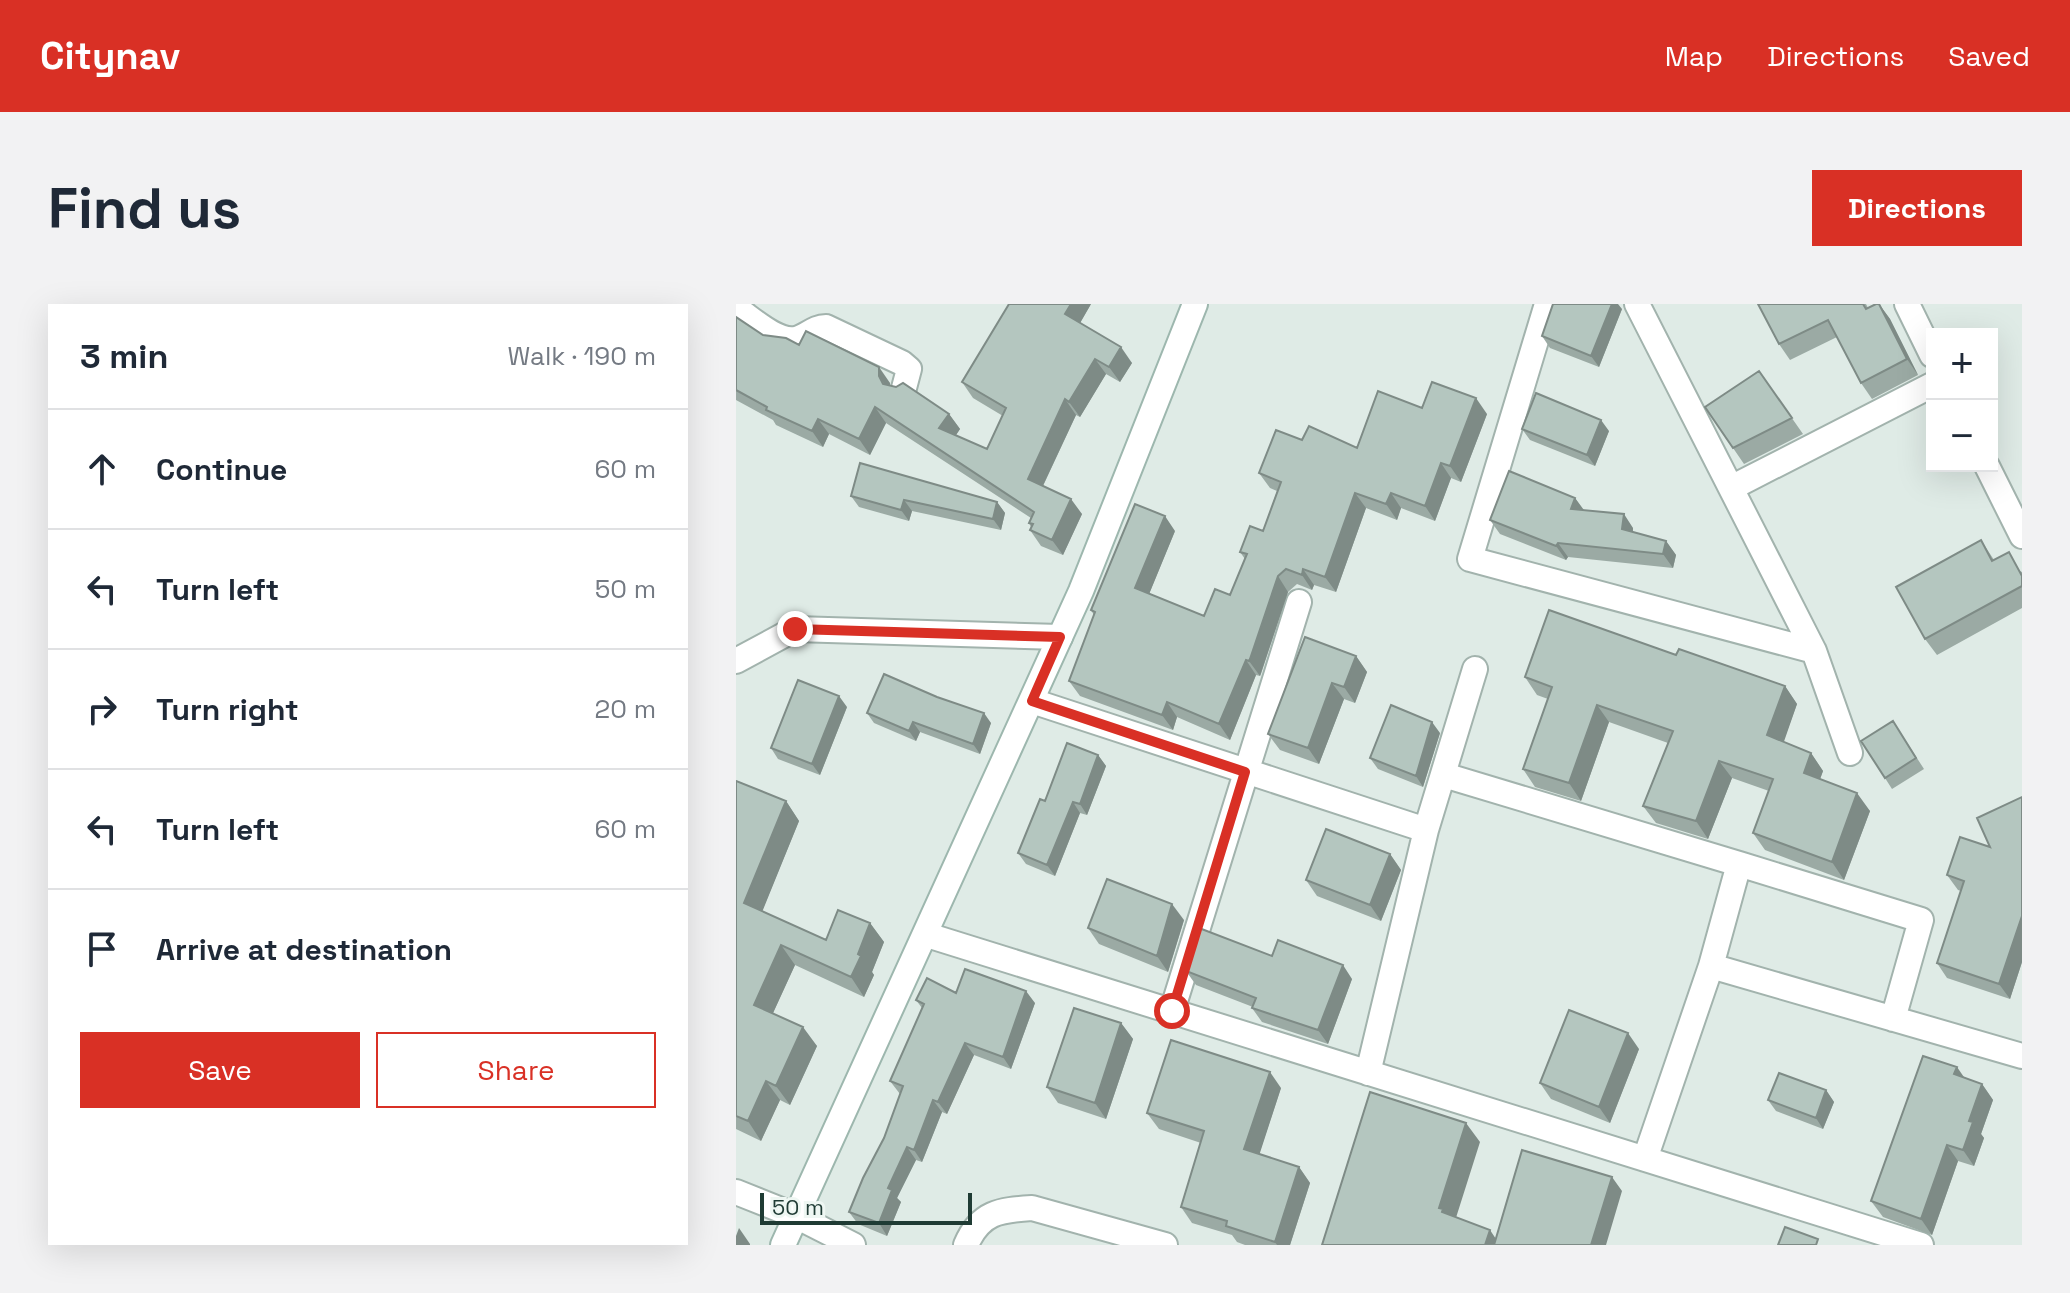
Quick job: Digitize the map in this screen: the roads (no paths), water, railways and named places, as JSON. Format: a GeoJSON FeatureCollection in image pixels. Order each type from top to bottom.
{"type":"FeatureCollection","features":[{"type":"Feature","properties":{"kind":"street"},"geometry":{"type":"LineString","coordinates":[[783,1245],[927,935],[1081,591],[1195,304]]}},
{"type":"Feature","properties":{"kind":"street"},"geometry":{"type":"LineString","coordinates":[[1547,304],[1470,559],[1814,651]]}},
{"type":"Feature","properties":{"kind":"street"},"geometry":{"type":"LineString","coordinates":[[1637,304],[1814,651],[1850,753]]}},
{"type":"Feature","properties":{"kind":"street"},"geometry":{"type":"LineString","coordinates":[[1907,304],[1926,343]]}},
{"type":"Feature","properties":{"kind":"street"},"geometry":{"type":"LineString","coordinates":[[736,308],[783,338],[801,337],[814,328],[826,327],[902,363],[909,369],[904,388]]}},
{"type":"Feature","properties":{"kind":"street"},"geometry":{"type":"LineString","coordinates":[[1731,488],[1926,388]]}},
{"type":"Feature","properties":{"kind":"street"},"geometry":{"type":"LineString","coordinates":[[1990,472],[2022,536]]}},
{"type":"Feature","properties":{"kind":"street"},"geometry":{"type":"LineString","coordinates":[[1172,1011],[1299,602]]}},
{"type":"Feature","properties":{"kind":"street"},"geometry":{"type":"LineString","coordinates":[[736,661],[795,629],[1060,637]]}},
{"type":"Feature","properties":{"kind":"street"},"geometry":{"type":"LineString","coordinates":[[1368,1073],[1426,830],[1475,669]]}},
{"type":"Feature","properties":{"kind":"street"},"geometry":{"type":"LineString","coordinates":[[1032,701],[1426,830]]}},
{"type":"Feature","properties":{"kind":"street"},"geometry":{"type":"LineString","coordinates":[[1444,775],[1921,920],[1893,1019]]}},
{"type":"Feature","properties":{"kind":"street"},"geometry":{"type":"LineString","coordinates":[[1645,1159],[1711,966],[1739,864]]}},
{"type":"Feature","properties":{"kind":"street"},"geometry":{"type":"LineString","coordinates":[[927,935],[1921,1245]]}},
{"type":"Feature","properties":{"kind":"street"},"geometry":{"type":"LineString","coordinates":[[1711,966],[2022,1056]]}},
{"type":"Feature","properties":{"kind":"street"},"geometry":{"type":"LineString","coordinates":[[736,1192],[796,1216],[853,1245]]}},
{"type":"Feature","properties":{"kind":"street"},"geometry":{"type":"LineString","coordinates":[[966,1245],[987,1215],[1032,1208],[1165,1245]]}}]}
